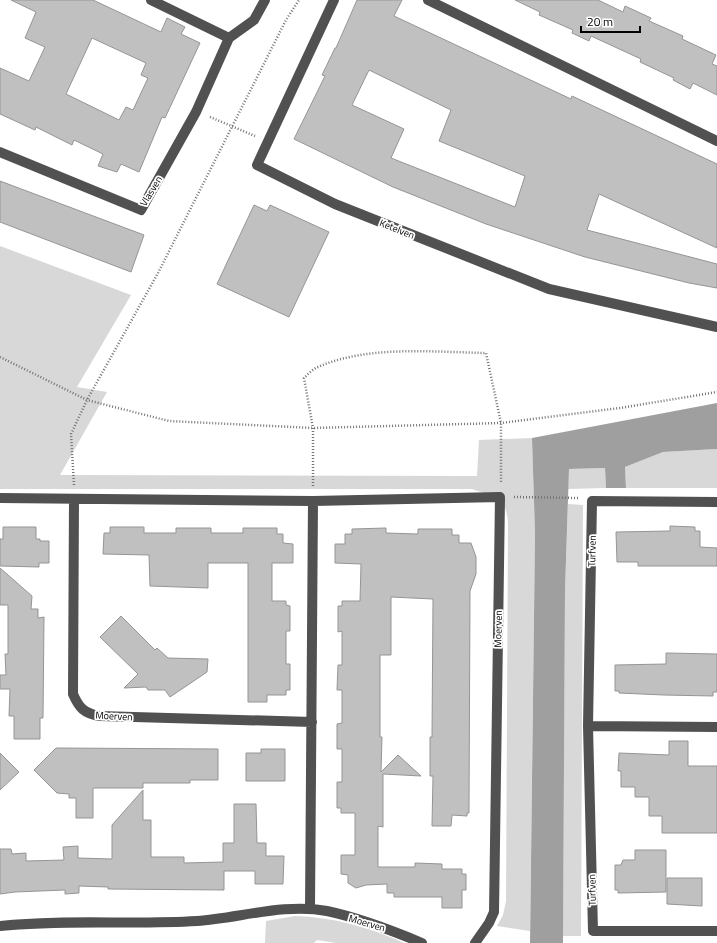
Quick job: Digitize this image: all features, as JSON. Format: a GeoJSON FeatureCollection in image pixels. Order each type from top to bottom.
{"type":"FeatureCollection","features":[{"type":"Feature","properties":{"kind":"street"},"geometry":{"type":"LineString","coordinates":[[151,0],[229,38],[254,20],[264,0]]}},
{"type":"Feature","properties":{"kind":"street","name":"Ketelven"},"geometry":{"type":"LineString","coordinates":[[334,0],[257,165],[336,204],[549,289],[717,327]]}},
{"type":"Feature","properties":{"kind":"street"},"geometry":{"type":"LineString","coordinates":[[428,0],[717,141]]}},
{"type":"Feature","properties":{"kind":"street","name":"Vlasven"},"geometry":{"type":"LineString","coordinates":[[0,152],[141,210],[196,112],[229,38]]}},
{"type":"Feature","properties":{"kind":"street"},"geometry":{"type":"LineString","coordinates":[[0,498],[313,501],[505,497]]}},
{"type":"Feature","properties":{"kind":"street","name":"Moerven"},"geometry":{"type":"LineString","coordinates":[[475,943],[489,923],[494,912],[505,497]]}},
{"type":"Feature","properties":{"kind":"street","name":"Moerven"},"geometry":{"type":"LineString","coordinates":[[74,499],[73,694],[79,707],[88,714],[99,716],[312,722]]}},
{"type":"Feature","properties":{"kind":"street"},"geometry":{"type":"LineString","coordinates":[[310,909],[313,501]]}},
{"type":"Feature","properties":{"kind":"street","name":"Turfven"},"geometry":{"type":"LineString","coordinates":[[717,502],[592,501],[588,726],[593,931],[717,931]]}},
{"type":"Feature","properties":{"kind":"street"},"geometry":{"type":"LineString","coordinates":[[588,726],[717,727]]}},
{"type":"Feature","properties":{"kind":"street","name":"Moerven"},"geometry":{"type":"LineString","coordinates":[[0,926],[198,921],[282,910],[310,909],[327,911],[378,925],[422,943]]}},
{"type":"Feature","properties":{"kind":"path"},"geometry":{"type":"LineString","coordinates":[[74,499],[71,434],[87,400],[158,273],[286,20],[299,0]]}},
{"type":"Feature","properties":{"kind":"path"},"geometry":{"type":"LineString","coordinates":[[196,112],[233,126],[268,142]]}},
{"type":"Feature","properties":{"kind":"path"},"geometry":{"type":"LineString","coordinates":[[313,501],[313,428],[304,378],[317,367],[364,353],[433,352],[486,353],[501,423],[505,497],[578,498]]}},
{"type":"Feature","properties":{"kind":"path"},"geometry":{"type":"LineString","coordinates":[[0,357],[87,400],[169,421],[313,428],[501,423],[620,408],[717,392]]}},
{"type":"Feature","properties":{"kind":"shaded area"},"geometry":{"type":"Polygon","coordinates":[[[0,246],[131,295],[77,387],[107,392],[60,475],[477,476],[479,440],[532,438],[535,534],[530,931],[497,926],[503,915],[506,901],[508,522],[507,513],[498,498],[472,489],[0,489],[0,246]]]}},
{"type":"Feature","properties":{"kind":"shaded area"},"geometry":{"type":"Polygon","coordinates":[[[717,403],[717,449],[663,452],[625,467],[626,488],[606,488],[605,468],[569,469],[565,591],[563,943],[530,943],[535,534],[532,438],[717,403]]]}},
{"type":"Feature","properties":{"kind":"shaded area"},"geometry":{"type":"Polygon","coordinates":[[[717,449],[717,488],[626,488],[625,467],[663,452],[717,449]]]}},
{"type":"Feature","properties":{"kind":"shaded area"},"geometry":{"type":"Polygon","coordinates":[[[605,468],[606,488],[568,489],[569,469],[605,468]]]}},
{"type":"Feature","properties":{"kind":"shaded area"},"geometry":{"type":"Polygon","coordinates":[[[568,504],[583,505],[581,936],[563,936],[565,591],[568,504]]]}},
{"type":"Feature","properties":{"kind":"shaded area"},"geometry":{"type":"Polygon","coordinates":[[[295,916],[323,918],[351,924],[378,932],[404,943],[336,943],[317,940],[314,943],[265,943],[266,921],[295,916]]]}},
{"type":"Feature","properties":{"kind":"building"},"geometry":{"type":"Polygon","coordinates":[[[11,0],[93,0],[161,32],[167,18],[185,27],[181,34],[200,43],[165,118],[162,117],[139,172],[121,164],[117,172],[98,166],[103,154],[74,140],[72,145],[36,127],[35,130],[0,114],[0,68],[29,81],[45,47],[25,38],[36,12],[11,0]],[[92,38],[66,94],[119,120],[126,107],[133,110],[148,78],[141,75],[146,63],[92,38]]]}},
{"type":"Feature","properties":{"kind":"building"},"geometry":{"type":"Polygon","coordinates":[[[357,0],[402,0],[394,16],[571,99],[572,96],[717,164],[717,248],[599,194],[587,230],[717,264],[717,288],[689,283],[585,257],[486,224],[393,187],[294,139],[325,76],[322,75],[336,48],[357,0]],[[369,70],[352,105],[404,129],[391,158],[515,207],[525,176],[439,141],[451,110],[369,70]]]}},
{"type":"Feature","properties":{"kind":"building"},"geometry":{"type":"Polygon","coordinates":[[[515,0],[598,0],[623,12],[625,6],[651,18],[649,21],[683,36],[682,39],[716,55],[712,64],[717,66],[717,95],[693,83],[690,89],[673,80],[674,78],[640,62],[641,59],[591,36],[589,41],[572,33],[573,30],[539,15],[540,12],[515,0]]]}},
{"type":"Feature","properties":{"kind":"building"},"geometry":{"type":"Polygon","coordinates":[[[0,181],[144,235],[131,272],[0,222],[0,181]]]}},
{"type":"Feature","properties":{"kind":"building"},"geometry":{"type":"Polygon","coordinates":[[[254,205],[267,211],[270,205],[329,232],[289,317],[217,284],[254,205]]]}},
{"type":"Feature","properties":{"kind":"building"},"geometry":{"type":"Polygon","coordinates":[[[670,526],[695,527],[695,531],[700,531],[700,547],[717,548],[717,566],[638,566],[638,562],[617,562],[616,532],[670,531],[670,526]]]}},
{"type":"Feature","properties":{"kind":"building"},"geometry":{"type":"Polygon","coordinates":[[[3,527],[36,527],[36,539],[40,539],[40,541],[49,541],[49,563],[39,563],[39,567],[0,566],[0,539],[3,539],[3,527]]]}},
{"type":"Feature","properties":{"kind":"building"},"geometry":{"type":"Polygon","coordinates":[[[110,527],[144,527],[144,533],[176,533],[176,528],[211,528],[211,533],[243,533],[243,528],[277,528],[277,534],[283,534],[283,543],[293,544],[293,563],[272,563],[272,601],[286,601],[286,605],[290,606],[290,631],[286,631],[286,664],[290,664],[290,690],[286,690],[286,695],[267,695],[267,702],[248,702],[248,563],[208,563],[208,588],[150,586],[149,555],[103,554],[104,533],[110,533],[110,527]]]}},
{"type":"Feature","properties":{"kind":"building"},"geometry":{"type":"Polygon","coordinates":[[[386,528],[386,533],[418,534],[418,529],[452,529],[452,535],[459,535],[459,543],[471,543],[476,557],[476,574],[470,591],[469,813],[467,813],[467,816],[452,815],[451,826],[432,826],[433,776],[430,776],[430,737],[432,737],[433,599],[391,597],[391,655],[380,655],[380,737],[382,737],[381,772],[398,755],[421,776],[383,774],[383,827],[378,826],[378,867],[415,867],[415,863],[442,864],[442,869],[462,869],[462,874],[466,874],[466,890],[462,890],[462,908],[442,908],[442,897],[394,897],[394,893],[387,893],[387,884],[366,885],[356,888],[348,883],[348,875],[341,874],[341,855],[355,855],[355,813],[341,813],[341,808],[337,808],[337,782],[342,782],[342,749],[337,749],[337,724],[342,723],[342,690],[337,690],[338,665],[342,665],[342,631],[338,632],[338,606],[342,606],[342,601],[360,601],[361,564],[335,563],[335,544],[345,544],[345,534],[352,534],[352,529],[386,528]]]}},
{"type":"Feature","properties":{"kind":"building"},"geometry":{"type":"Polygon","coordinates":[[[0,568],[32,596],[31,609],[38,609],[38,618],[44,617],[43,718],[40,718],[40,739],[14,739],[14,716],[9,716],[10,689],[0,689],[0,675],[6,675],[5,654],[8,654],[8,605],[0,605],[0,568]]]}},
{"type":"Feature","properties":{"kind":"building"},"geometry":{"type":"Polygon","coordinates":[[[121,616],[155,650],[157,648],[168,658],[208,659],[207,672],[170,697],[165,690],[148,690],[146,687],[124,688],[138,674],[100,637],[121,616]]]}},
{"type":"Feature","properties":{"kind":"building"},"geometry":{"type":"Polygon","coordinates":[[[666,653],[717,654],[717,692],[713,692],[713,696],[619,693],[619,691],[615,691],[615,665],[666,664],[666,653]]]}},
{"type":"Feature","properties":{"kind":"building"},"geometry":{"type":"Polygon","coordinates":[[[669,741],[688,741],[688,766],[717,766],[717,833],[662,833],[662,816],[649,816],[649,797],[635,797],[635,787],[621,787],[621,771],[618,771],[619,753],[669,755],[669,741]]]}},
{"type":"Feature","properties":{"kind":"building"},"geometry":{"type":"Polygon","coordinates":[[[56,748],[218,749],[218,780],[190,780],[190,783],[143,783],[143,788],[93,788],[93,818],[76,818],[76,798],[69,798],[69,794],[57,793],[34,770],[56,748]]]}},
{"type":"Feature","properties":{"kind":"building"},"geometry":{"type":"Polygon","coordinates":[[[261,749],[285,749],[285,781],[246,781],[246,753],[261,753],[261,749]]]}},
{"type":"Feature","properties":{"kind":"building"},"geometry":{"type":"Polygon","coordinates":[[[0,753],[19,772],[0,790],[0,753]]]}},
{"type":"Feature","properties":{"kind":"building"},"geometry":{"type":"Polygon","coordinates":[[[143,790],[143,820],[151,820],[151,857],[184,857],[184,863],[223,862],[223,843],[234,843],[234,804],[256,804],[257,843],[266,843],[266,856],[284,856],[283,884],[255,884],[255,871],[224,871],[224,890],[108,889],[108,887],[79,886],[79,893],[65,894],[65,890],[0,894],[0,849],[11,849],[12,854],[26,853],[26,861],[64,860],[63,847],[78,846],[78,858],[112,859],[112,825],[143,790]]]}},
{"type":"Feature","properties":{"kind":"building"},"geometry":{"type":"Polygon","coordinates":[[[635,850],[666,850],[666,892],[618,893],[618,890],[615,890],[615,865],[621,865],[623,860],[635,860],[635,850]]]}},
{"type":"Feature","properties":{"kind":"building"},"geometry":{"type":"Polygon","coordinates":[[[667,878],[702,878],[702,906],[667,904],[667,878]]]}}]}
